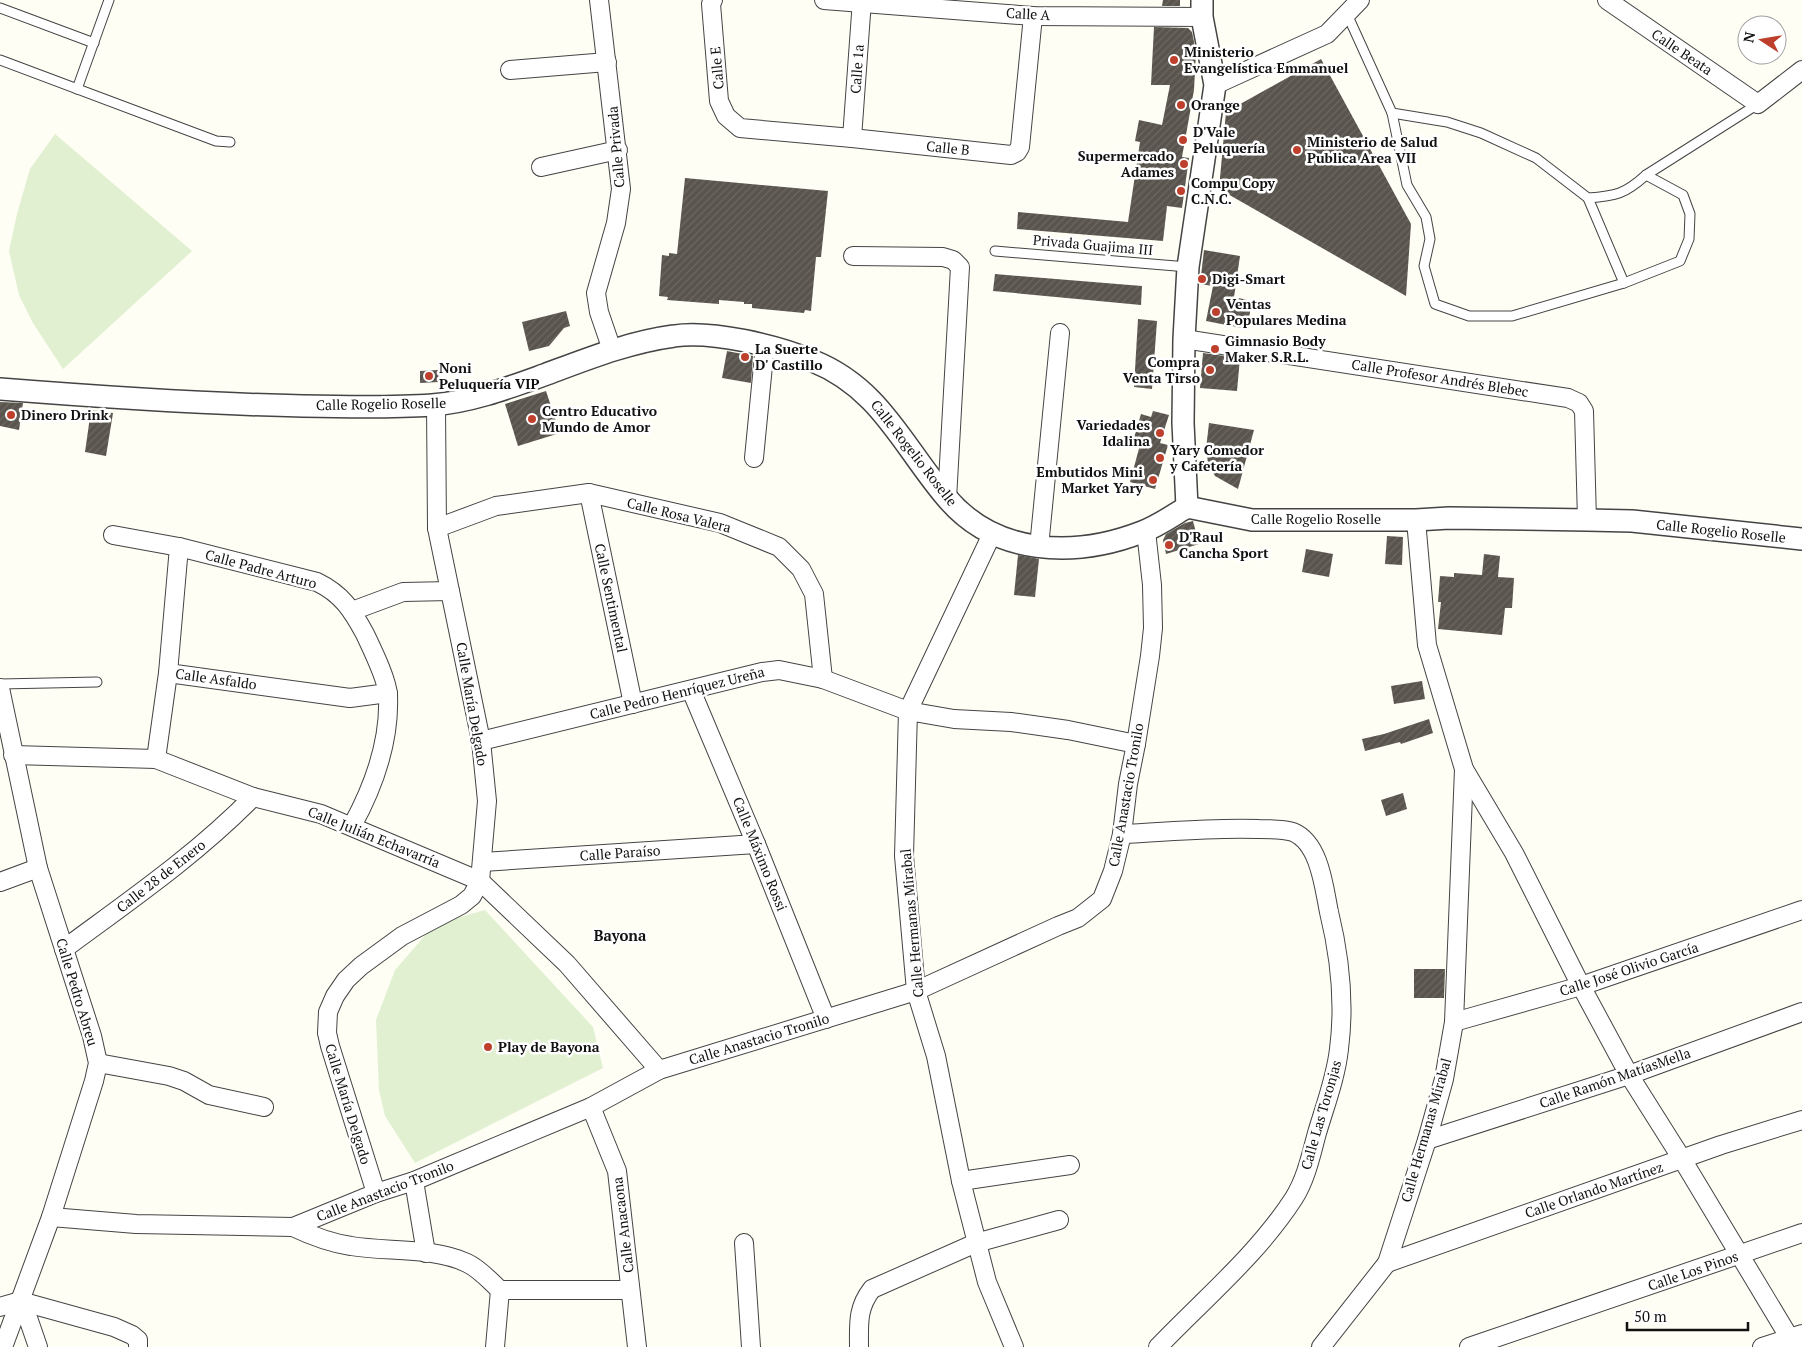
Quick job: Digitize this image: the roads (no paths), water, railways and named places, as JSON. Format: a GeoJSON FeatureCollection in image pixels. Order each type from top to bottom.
{"type":"FeatureCollection","features":[{"type":"Feature","properties":{"kind":"street","name":"Calle Privada"},"geometry":{"type":"LineString","coordinates":[[599,0],[618,150],[621,189],[617,215],[596,293],[599,312],[612,350]]}},
{"type":"Feature","properties":{"kind":"street","name":"Calle E"},"geometry":{"type":"LineString","coordinates":[[713,0],[711,4],[719,101],[726,116],[740,128]]}},
{"type":"Feature","properties":{"kind":"street","name":"Calle A"},"geometry":{"type":"LineString","coordinates":[[824,0],[862,1],[1034,16],[1202,9]]}},
{"type":"Feature","properties":{"kind":"street"},"geometry":{"type":"LineString","coordinates":[[1215,85],[1327,34],[1360,0]]}},
{"type":"Feature","properties":{"kind":"street","name":"Calle Beata"},"geometry":{"type":"LineString","coordinates":[[1607,0],[1758,104]]}},
{"type":"Feature","properties":{"kind":"street","name":"Calle 1a"},"geometry":{"type":"LineString","coordinates":[[852,138],[862,1]]}},
{"type":"Feature","properties":{"kind":"street"},"geometry":{"type":"LineString","coordinates":[[1187,507],[1183,423],[1184,339],[1188,267],[1215,85],[1202,9]]}},
{"type":"Feature","properties":{"kind":"street","name":"Calle B"},"geometry":{"type":"LineString","coordinates":[[740,128],[1011,155],[1017,152],[1020,147],[1034,16]]}},
{"type":"Feature","properties":{"kind":"street"},"geometry":{"type":"LineString","coordinates":[[510,70],[607,62]]}},
{"type":"Feature","properties":{"kind":"street"},"geometry":{"type":"LineString","coordinates":[[1758,104],[1802,70]]}},
{"type":"Feature","properties":{"kind":"street"},"geometry":{"type":"LineString","coordinates":[[541,168],[618,150]]}},
{"type":"Feature","properties":{"kind":"street"},"geometry":{"type":"LineString","coordinates":[[853,256],[943,257],[953,260],[960,268],[947,499]]}},
{"type":"Feature","properties":{"kind":"street"},"geometry":{"type":"LineString","coordinates":[[1039,547],[1060,333]]}},
{"type":"Feature","properties":{"kind":"street","name":"Calle Rogelio Roselle"},"geometry":{"type":"LineString","coordinates":[[0,389],[148,400],[241,404],[388,407],[436,405],[460,402],[483,395],[612,350],[677,335],[709,336],[764,345],[829,367],[847,378],[875,402],[947,499],[966,517],[992,534],[1008,540],[1039,547],[1080,548],[1107,544],[1146,531],[1187,507],[1252,520],[1416,520],[1449,518],[1632,521],[1802,539]]}},
{"type":"Feature","properties":{"kind":"street","name":"Calle Profesor Andrés Blebec"},"geometry":{"type":"LineString","coordinates":[[1184,339],[1568,398],[1579,402],[1584,411],[1587,520]]}},
{"type":"Feature","properties":{"kind":"street"},"geometry":{"type":"LineString","coordinates":[[754,458],[764,345]]}},
{"type":"Feature","properties":{"kind":"street","name":"Calle María Delgado"},"geometry":{"type":"LineString","coordinates":[[376,1193],[330,1046],[327,1033],[328,1012],[340,988],[361,966],[402,936],[461,905],[472,896],[480,881],[483,862],[487,801],[481,741],[437,528],[436,405]]}},
{"type":"Feature","properties":{"kind":"street","name":"Calle Rosa Valera"},"geometry":{"type":"LineString","coordinates":[[437,528],[496,506],[588,493],[720,523],[779,547],[801,569],[814,594],[823,678]]}},
{"type":"Feature","properties":{"kind":"street","name":"Calle Sentimental"},"geometry":{"type":"LineString","coordinates":[[588,493],[632,704]]}},
{"type":"Feature","properties":{"kind":"street"},"geometry":{"type":"LineString","coordinates":[[1416,520],[1427,645],[1464,769],[1514,853],[1580,986],[1629,1075],[1793,1341],[1762,1347]]}},
{"type":"Feature","properties":{"kind":"street","name":"Calle Anastacio Tronilo"},"geometry":{"type":"LineString","coordinates":[[51,1217],[136,1224],[293,1228],[376,1193],[414,1181],[591,1107],[659,1070],[916,991],[1078,918],[1102,899],[1108,886],[1122,834],[1128,784],[1150,656],[1152,585],[1146,531]]}},
{"type":"Feature","properties":{"kind":"street","name":"Calle Hermanas Mirabal"},"geometry":{"type":"LineString","coordinates":[[992,534],[908,711],[904,856],[916,991],[936,1056],[961,1181],[976,1243],[987,1282],[1014,1347]]}},
{"type":"Feature","properties":{"kind":"street","name":"Calle Padre Arturo"},"geometry":{"type":"LineString","coordinates":[[113,535],[179,547],[317,582],[334,592],[352,611],[376,656],[388,693],[385,735],[376,771],[367,799],[352,826]]}},
{"type":"Feature","properties":{"kind":"street","name":"Calle Asfaldo"},"geometry":{"type":"LineString","coordinates":[[179,547],[168,674],[350,698],[388,693]]}},
{"type":"Feature","properties":{"kind":"street"},"geometry":{"type":"LineString","coordinates":[[352,611],[403,592],[450,592]]}},
{"type":"Feature","properties":{"kind":"street","name":"Calle Pedro Henríquez Ureña"},"geometry":{"type":"LineString","coordinates":[[481,741],[778,670],[823,678],[908,711],[954,719],[1011,722],[1068,730],[1136,744]]}},
{"type":"Feature","properties":{"kind":"street"},"geometry":{"type":"LineString","coordinates":[[156,759],[168,674]]}},
{"type":"Feature","properties":{"kind":"street","name":"Calle Pedro Abreu"},"geometry":{"type":"LineString","coordinates":[[0,688],[38,868],[92,1036],[98,1063],[75,1146],[3,1347]]}},
{"type":"Feature","properties":{"kind":"street","name":"Calle Máximo Rossi"},"geometry":{"type":"LineString","coordinates":[[692,690],[826,1019]]}},
{"type":"Feature","properties":{"kind":"street","name":"Calle Julián Echavarría"},"geometry":{"type":"LineString","coordinates":[[13,755],[156,759],[253,797],[300,808],[352,826],[480,881],[567,964],[659,1070]]}},
{"type":"Feature","properties":{"kind":"street","name":"Calle Hermanas Mirabal"},"geometry":{"type":"LineString","coordinates":[[1320,1347],[1387,1263],[1427,1140],[1444,1079],[1454,1022],[1464,769]]}},
{"type":"Feature","properties":{"kind":"street","name":"Calle 28 de Enero"},"geometry":{"type":"LineString","coordinates":[[64,949],[149,887],[224,827],[253,797]]}},
{"type":"Feature","properties":{"kind":"street","name":"Calle Las Toronjas"},"geometry":{"type":"LineString","coordinates":[[1122,834],[1242,828],[1293,832],[1306,843],[1317,857],[1334,932],[1341,984],[1342,1019],[1334,1076],[1308,1164],[1295,1197],[1268,1235],[1158,1347]]}},
{"type":"Feature","properties":{"kind":"street","name":"Calle Paraíso"},"geometry":{"type":"LineString","coordinates":[[483,862],[756,844]]}},
{"type":"Feature","properties":{"kind":"street"},"geometry":{"type":"LineString","coordinates":[[0,882],[38,868]]}},
{"type":"Feature","properties":{"kind":"street","name":"Calle José Olivio García"},"geometry":{"type":"LineString","coordinates":[[1454,1022],[1580,986],[1802,910]]}},
{"type":"Feature","properties":{"kind":"street","name":"Calle Ramón MatíasMella"},"geometry":{"type":"LineString","coordinates":[[1427,1140],[1629,1075],[1802,1012]]}},
{"type":"Feature","properties":{"kind":"street"},"geometry":{"type":"LineString","coordinates":[[98,1063],[169,1076],[184,1080],[209,1095],[264,1107]]}},
{"type":"Feature","properties":{"kind":"street","name":"Calle Anacaona"},"geometry":{"type":"LineString","coordinates":[[591,1107],[617,1172],[637,1347]]}},
{"type":"Feature","properties":{"kind":"street","name":"Calle Orlando Martínez"},"geometry":{"type":"LineString","coordinates":[[1387,1263],[1682,1159],[1802,1120]]}},
{"type":"Feature","properties":{"kind":"street"},"geometry":{"type":"LineString","coordinates":[[961,1181],[1070,1165]]}},
{"type":"Feature","properties":{"kind":"street"},"geometry":{"type":"LineString","coordinates":[[414,1181],[426,1253]]}},
{"type":"Feature","properties":{"kind":"street"},"geometry":{"type":"LineString","coordinates":[[859,1347],[860,1309],[872,1289],[976,1243],[1059,1220]]}},
{"type":"Feature","properties":{"kind":"street"},"geometry":{"type":"LineString","coordinates":[[293,1228],[323,1240],[351,1246],[426,1253],[468,1264],[500,1290],[630,1290]]}},
{"type":"Feature","properties":{"kind":"street","name":"Calle Los Pinos"},"geometry":{"type":"LineString","coordinates":[[1469,1347],[1802,1233]]}},
{"type":"Feature","properties":{"kind":"street"},"geometry":{"type":"LineString","coordinates":[[744,1243],[751,1347]]}},
{"type":"Feature","properties":{"kind":"street"},"geometry":{"type":"LineString","coordinates":[[495,1347],[500,1290]]}},
{"type":"Feature","properties":{"kind":"street"},"geometry":{"type":"LineString","coordinates":[[0,1308],[20,1300],[114,1327],[132,1335],[138,1340],[138,1347]]}},
{"type":"Feature","properties":{"kind":"street"},"geometry":{"type":"LineString","coordinates":[[20,1300],[38,1347]]}},
{"type":"Feature","properties":{"kind":"lane"},"geometry":{"type":"LineString","coordinates":[[77,89],[109,0]]}},
{"type":"Feature","properties":{"kind":"lane"},"geometry":{"type":"LineString","coordinates":[[0,8],[94,43]]}},
{"type":"Feature","properties":{"kind":"lane"},"geometry":{"type":"LineString","coordinates":[[1347,14],[1392,113],[1407,185],[1426,217],[1430,239],[1424,266],[1435,304],[1470,316],[1512,316],[1624,283],[1680,260],[1689,239],[1690,214],[1683,195],[1646,175]]}},
{"type":"Feature","properties":{"kind":"lane"},"geometry":{"type":"LineString","coordinates":[[0,60],[216,141],[230,142]]}},
{"type":"Feature","properties":{"kind":"lane"},"geometry":{"type":"LineString","coordinates":[[1588,198],[1613,196],[1632,188],[1646,175],[1758,104]]}},
{"type":"Feature","properties":{"kind":"lane"},"geometry":{"type":"LineString","coordinates":[[1392,113],[1447,122],[1481,133],[1536,158],[1588,198],[1624,283]]}},
{"type":"Feature","properties":{"kind":"lane","name":"Privada Guajima III"},"geometry":{"type":"LineString","coordinates":[[995,251],[1188,267]]}},
{"type":"Feature","properties":{"kind":"lane"},"geometry":{"type":"LineString","coordinates":[[0,684],[97,682]]}},
{"type":"Feature","properties":{"kind":"place","name":"Ministerio Evangelística Emmanuel"},"geometry":{"type":"Point","coordinates":[1174,60]}},
{"type":"Feature","properties":{"kind":"place","name":"Orange"},"geometry":{"type":"Point","coordinates":[1181,105]}},
{"type":"Feature","properties":{"kind":"place","name":"D'Vale Peluquería"},"geometry":{"type":"Point","coordinates":[1183,140]}},
{"type":"Feature","properties":{"kind":"place","name":"Ministerio de Salud Publica Area VII"},"geometry":{"type":"Point","coordinates":[1297,150]}},
{"type":"Feature","properties":{"kind":"place","name":"Supermercado Adames"},"geometry":{"type":"Point","coordinates":[1184,164]}},
{"type":"Feature","properties":{"kind":"place","name":"Compu Copy C.N.C."},"geometry":{"type":"Point","coordinates":[1181,191]}},
{"type":"Feature","properties":{"kind":"place","name":"Digi-Smart"},"geometry":{"type":"Point","coordinates":[1202,279]}},
{"type":"Feature","properties":{"kind":"place","name":"Ventas Populares Medina"},"geometry":{"type":"Point","coordinates":[1216,312]}},
{"type":"Feature","properties":{"kind":"place","name":"Gimnasio Body Maker S.R.L."},"geometry":{"type":"Point","coordinates":[1215,349]}},
{"type":"Feature","properties":{"kind":"place","name":"La Suerte D' Castillo"},"geometry":{"type":"Point","coordinates":[745,357]}},
{"type":"Feature","properties":{"kind":"place","name":"Compra Venta Tirso"},"geometry":{"type":"Point","coordinates":[1210,370]}},
{"type":"Feature","properties":{"kind":"place","name":"Noni Peluquería VIP"},"geometry":{"type":"Point","coordinates":[429,376]}},
{"type":"Feature","properties":{"kind":"place","name":"Dinero Drink"},"geometry":{"type":"Point","coordinates":[11,415]}},
{"type":"Feature","properties":{"kind":"place","name":"Centro Educativo Mundo de Amor"},"geometry":{"type":"Point","coordinates":[532,419]}},
{"type":"Feature","properties":{"kind":"place","name":"Variedades Idalina"},"geometry":{"type":"Point","coordinates":[1160,433]}},
{"type":"Feature","properties":{"kind":"place","name":"Yary Comedor y Cafetería"},"geometry":{"type":"Point","coordinates":[1160,458]}},
{"type":"Feature","properties":{"kind":"place","name":"Embutidos Mini Market Yary"},"geometry":{"type":"Point","coordinates":[1153,480]}},
{"type":"Feature","properties":{"kind":"place","name":"D'Raul Cancha Sport"},"geometry":{"type":"Point","coordinates":[1169,545]}},
{"type":"Feature","properties":{"kind":"place","name":"Play de Bayona"},"geometry":{"type":"Point","coordinates":[488,1047]}},
{"type":"Feature","properties":{"kind":"district","name":"Bayona"},"geometry":{"type":"Point","coordinates":[620,936]}}]}
